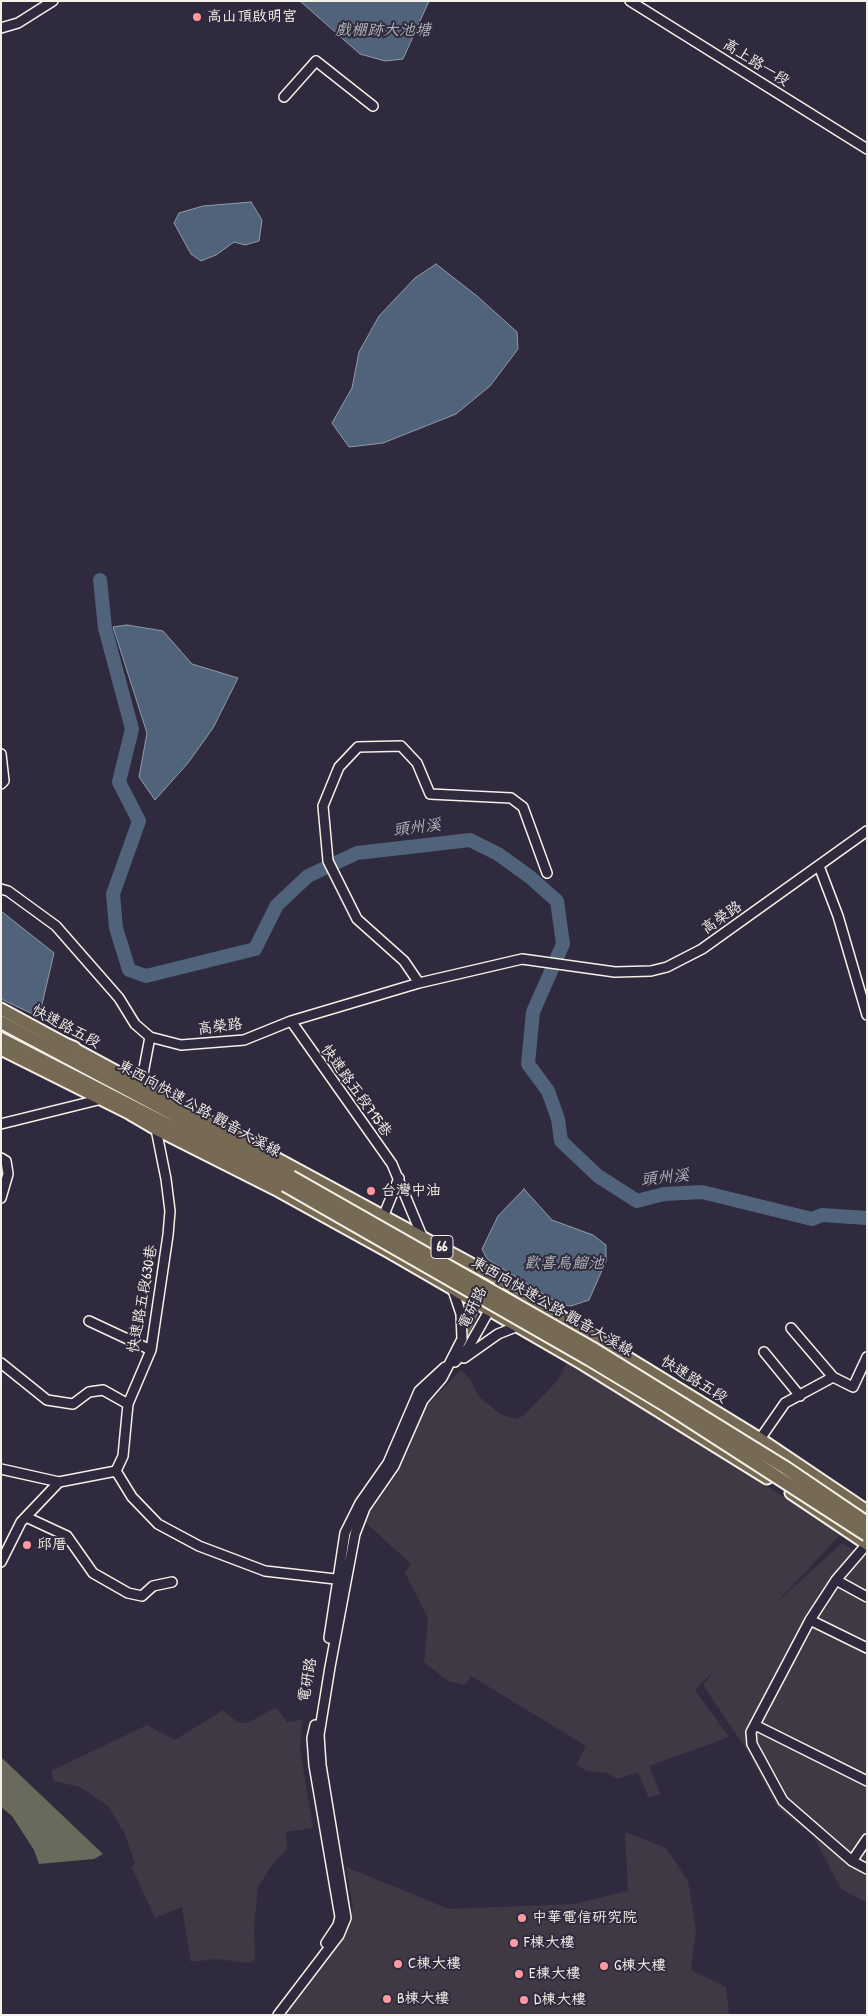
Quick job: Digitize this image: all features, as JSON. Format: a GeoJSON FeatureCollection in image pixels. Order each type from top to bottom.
{"type":"FeatureCollection","features":[{"type":"Feature","properties":{"kind":"highway"},"geometry":{"type":"LineString","coordinates":[[1,1021],[74,1048]]}},
{"type":"Feature","properties":{"kind":"highway","name":"東西向快速公路 觀音大溪線"},"geometry":{"type":"LineString","coordinates":[[1,1021],[428,1254],[672,1397],[786,1468],[867,1523]]}},
{"type":"Feature","properties":{"kind":"highway"},"geometry":{"type":"LineString","coordinates":[[1,1040],[52,1075]]}},
{"type":"Feature","properties":{"kind":"highway","name":"東西向快速公路 觀音大溪線"},"geometry":{"type":"LineString","coordinates":[[1,1040],[238,1160],[465,1288],[667,1406],[867,1535]]}},
{"type":"Feature","properties":{"kind":"main road","name":"快速路五段"},"geometry":{"type":"LineString","coordinates":[[1,1009],[501,1280],[760,1439],[867,1511]]}},
{"type":"Feature","properties":{"kind":"main road","name":"66"},"geometry":{"type":"LineString","coordinates":[[1,1049],[275,1189],[490,1309],[776,1483],[867,1544]]}},
{"type":"Feature","properties":{"kind":"street"},"geometry":{"type":"LineString","coordinates":[[1,28],[18,23],[53,1]]}},
{"type":"Feature","properties":{"kind":"street","name":"高上路一段"},"geometry":{"type":"LineString","coordinates":[[630,1],[867,149]]}},
{"type":"Feature","properties":{"kind":"street"},"geometry":{"type":"LineString","coordinates":[[284,97],[316,62],[373,106]]}},
{"type":"Feature","properties":{"kind":"street"},"geometry":{"type":"LineString","coordinates":[[419,982],[404,961],[357,919],[328,861],[323,806],[339,767],[358,747],[401,746],[417,763],[430,794],[511,798],[523,807],[547,873]]}},
{"type":"Feature","properties":{"kind":"street"},"geometry":{"type":"LineString","coordinates":[[1,754],[4,781],[1,784]]}},
{"type":"Feature","properties":{"kind":"street","name":"高榮路"},"geometry":{"type":"LineString","coordinates":[[150,1037],[181,1045],[244,1040],[291,1021],[419,982],[527,959],[634,972],[651,971],[684,960],[867,831]]}},
{"type":"Feature","properties":{"kind":"street"},"geometry":{"type":"LineString","coordinates":[[818,866],[838,916],[867,1015]]}},
{"type":"Feature","properties":{"kind":"street"},"geometry":{"type":"LineString","coordinates":[[1,889],[8,891],[56,926],[119,998],[135,1024],[150,1037],[141,1084]]}},
{"type":"Feature","properties":{"kind":"street","name":"快速路五段715巷"},"geometry":{"type":"LineString","coordinates":[[291,1021],[310,1051],[392,1164],[422,1236]]}},
{"type":"Feature","properties":{"kind":"street"},"geometry":{"type":"LineString","coordinates":[[1,1124],[102,1100]]}},
{"type":"Feature","properties":{"kind":"street","name":"快速路五段630巷"},"geometry":{"type":"LineString","coordinates":[[116,1471],[123,1456],[128,1404],[151,1350],[168,1235],[170,1211],[156,1129]]}},
{"type":"Feature","properties":{"kind":"street"},"geometry":{"type":"LineString","coordinates":[[1,1158],[6,1161],[8,1174],[1,1198]]}},
{"type":"Feature","properties":{"kind":"street"},"geometry":{"type":"LineString","coordinates":[[372,1243],[399,1178]]}},
{"type":"Feature","properties":{"kind":"street","name":"電研路"},"geometry":{"type":"LineString","coordinates":[[273,2015],[333,1934],[340,1917],[314,1765],[312,1738],[342,1580],[355,1534],[365,1508],[394,1466],[423,1400],[468,1348],[490,1309],[501,1280]]}},
{"type":"Feature","properties":{"kind":"street","name":"電研路"},"geometry":{"type":"LineString","coordinates":[[448,1369],[462,1339],[461,1314],[453,1290]]}},
{"type":"Feature","properties":{"kind":"street"},"geometry":{"type":"LineString","coordinates":[[89,1320],[151,1350]]}},
{"type":"Feature","properties":{"kind":"street"},"geometry":{"type":"LineString","coordinates":[[448,1369],[498,1334],[518,1326]]}},
{"type":"Feature","properties":{"kind":"street"},"geometry":{"type":"LineString","coordinates":[[791,1328],[833,1377],[853,1387],[867,1357]]}},
{"type":"Feature","properties":{"kind":"street"},"geometry":{"type":"LineString","coordinates":[[764,1352],[800,1396]]}},
{"type":"Feature","properties":{"kind":"street","name":"電研路"},"geometry":{"type":"LineString","coordinates":[[278,2015],[340,1936],[346,1918],[321,1765],[319,1735],[342,1580],[345,1533],[360,1503],[388,1463],[419,1391],[452,1360]]}},
{"type":"Feature","properties":{"kind":"street"},"geometry":{"type":"LineString","coordinates":[[1,1363],[47,1400],[73,1404],[89,1392],[103,1390],[128,1404]]}},
{"type":"Feature","properties":{"kind":"street"},"geometry":{"type":"LineString","coordinates":[[760,1439],[785,1403],[833,1377]]}},
{"type":"Feature","properties":{"kind":"street"},"geometry":{"type":"LineString","coordinates":[[1,1469],[59,1482],[116,1471],[132,1497],[158,1524],[199,1546],[265,1572],[342,1580]]}},
{"type":"Feature","properties":{"kind":"street"},"geometry":{"type":"LineString","coordinates":[[1,1562],[26,1517],[59,1482]]}},
{"type":"Feature","properties":{"kind":"street"},"geometry":{"type":"LineString","coordinates":[[26,1517],[67,1536],[93,1573],[128,1594],[142,1596],[153,1586],[172,1582]]}},
{"type":"Feature","properties":{"kind":"street"},"geometry":{"type":"LineString","coordinates":[[867,1544],[836,1580],[810,1620],[751,1732],[752,1744],[783,1802],[852,1861],[867,1869]]}},
{"type":"Feature","properties":{"kind":"street"},"geometry":{"type":"LineString","coordinates":[[836,1580],[867,1597]]}},
{"type":"Feature","properties":{"kind":"street"},"geometry":{"type":"LineString","coordinates":[[810,1620],[867,1648]]}},
{"type":"Feature","properties":{"kind":"street"},"geometry":{"type":"LineString","coordinates":[[755,1725],[867,1781]]}},
{"type":"Feature","properties":{"kind":"street"},"geometry":{"type":"LineString","coordinates":[[852,1861],[867,1839]]}},
{"type":"Feature","properties":{"kind":"shaded area"},"geometry":{"type":"Polygon","coordinates":[[[567,1362],[842,1533],[775,1604],[842,1543],[867,1557],[867,1903],[841,1889],[813,1836],[778,1808],[748,1752],[703,1685],[717,1667],[695,1690],[729,1737],[649,1766],[660,1794],[649,1798],[638,1772],[617,1779],[607,1773],[587,1771],[576,1765],[586,1746],[471,1676],[465,1685],[448,1681],[424,1662],[428,1618],[405,1573],[411,1564],[364,1521],[394,1479],[409,1450],[425,1407],[461,1370],[470,1379],[479,1397],[502,1415],[516,1419],[523,1416],[557,1381],[567,1362]]]}},
{"type":"Feature","properties":{"kind":"shaded area"},"geometry":{"type":"Polygon","coordinates":[[[276,1707],[287,1722],[302,1720],[300,1749],[313,1828],[286,1832],[287,1849],[273,1864],[258,1887],[254,1928],[255,1959],[249,1963],[216,1959],[191,1962],[182,1907],[155,1918],[131,1866],[135,1864],[124,1832],[108,1806],[80,1787],[54,1781],[51,1771],[147,1725],[175,1740],[223,1710],[237,1722],[248,1723],[276,1707]]]}},
{"type":"Feature","properties":{"kind":"shaded area","name":"中華電信研究院"},"geometry":{"type":"Polygon","coordinates":[[[625,1832],[666,1848],[688,1881],[696,1929],[691,1970],[726,1987],[729,2015],[282,2015],[349,1926],[353,1905],[346,1867],[449,1909],[574,1904],[628,1891],[625,1832]]]}},
{"type":"Feature","properties":{"kind":"green space"},"geometry":{"type":"Polygon","coordinates":[[[463,1304],[479,1312],[464,1346],[466,1317],[463,1304]]]}},
{"type":"Feature","properties":{"kind":"green space"},"geometry":{"type":"Polygon","coordinates":[[[1,1757],[103,1854],[94,1859],[39,1864],[34,1850],[12,1816],[1,1807],[1,1757]]]}},
{"type":"Feature","properties":{"kind":"water","name":"戲棚跡大池塘"},"geometry":{"type":"Polygon","coordinates":[[[300,1],[429,1],[403,59],[385,61],[360,54],[300,1]]]}},
{"type":"Feature","properties":{"kind":"water"},"geometry":{"type":"Polygon","coordinates":[[[251,202],[262,220],[259,241],[245,245],[234,242],[216,255],[201,261],[191,254],[174,223],[179,213],[203,206],[251,202]]]}},
{"type":"Feature","properties":{"kind":"water"},"geometry":{"type":"Polygon","coordinates":[[[436,264],[477,296],[517,332],[518,349],[490,386],[456,414],[383,443],[349,447],[332,423],[352,388],[359,352],[379,316],[415,278],[436,264]]]}},
{"type":"Feature","properties":{"kind":"water"},"geometry":{"type":"Polygon","coordinates":[[[127,625],[163,631],[192,664],[238,678],[213,728],[188,763],[155,800],[139,777],[147,733],[113,627],[127,625]]]}},
{"type":"Feature","properties":{"kind":"water"},"geometry":{"type":"Polygon","coordinates":[[[1,911],[54,953],[39,1017],[1,999],[1,911]]]}},
{"type":"Feature","properties":{"kind":"water","name":"歡喜烏鰡池"},"geometry":{"type":"Polygon","coordinates":[[[524,1189],[552,1220],[593,1235],[606,1245],[606,1261],[589,1300],[571,1306],[561,1305],[487,1259],[482,1249],[498,1216],[524,1189]]]}},
{"type":"Feature","properties":{"kind":"waterway","name":"頭州溪"},"geometry":{"type":"LineString","coordinates":[[100,580],[105,628],[132,729],[119,782],[139,821],[113,894],[116,928],[129,970],[146,976],[255,949],[277,905],[308,876],[357,853],[470,840],[498,854],[530,877],[557,901],[563,944],[533,1012],[528,1064],[548,1091],[558,1119],[561,1141],[598,1176],[637,1201],[664,1194],[702,1192],[812,1219],[822,1215],[867,1218]]}},
{"type":"Feature","properties":{"kind":"place","name":"高山頂啟明宮"},"geometry":{"type":"Point","coordinates":[197,17]}},
{"type":"Feature","properties":{"kind":"place","name":"台灣中油"},"geometry":{"type":"Point","coordinates":[371,1191]}},
{"type":"Feature","properties":{"kind":"place","name":"邱厝"},"geometry":{"type":"Point","coordinates":[27,1545]}},
{"type":"Feature","properties":{"kind":"place","name":"中華電信研究院"},"geometry":{"type":"Point","coordinates":[522,1918]}},
{"type":"Feature","properties":{"kind":"place","name":"F棟大樓"},"geometry":{"type":"Point","coordinates":[514,1943]}},
{"type":"Feature","properties":{"kind":"place","name":"C棟大樓"},"geometry":{"type":"Point","coordinates":[398,1964]}},
{"type":"Feature","properties":{"kind":"place","name":"G棟大樓"},"geometry":{"type":"Point","coordinates":[604,1966]}},
{"type":"Feature","properties":{"kind":"place","name":"E棟大樓"},"geometry":{"type":"Point","coordinates":[519,1974]}},
{"type":"Feature","properties":{"kind":"place","name":"B棟大樓"},"geometry":{"type":"Point","coordinates":[387,1999]}},
{"type":"Feature","properties":{"kind":"place","name":"D棟大樓"},"geometry":{"type":"Point","coordinates":[524,2000]}}]}
